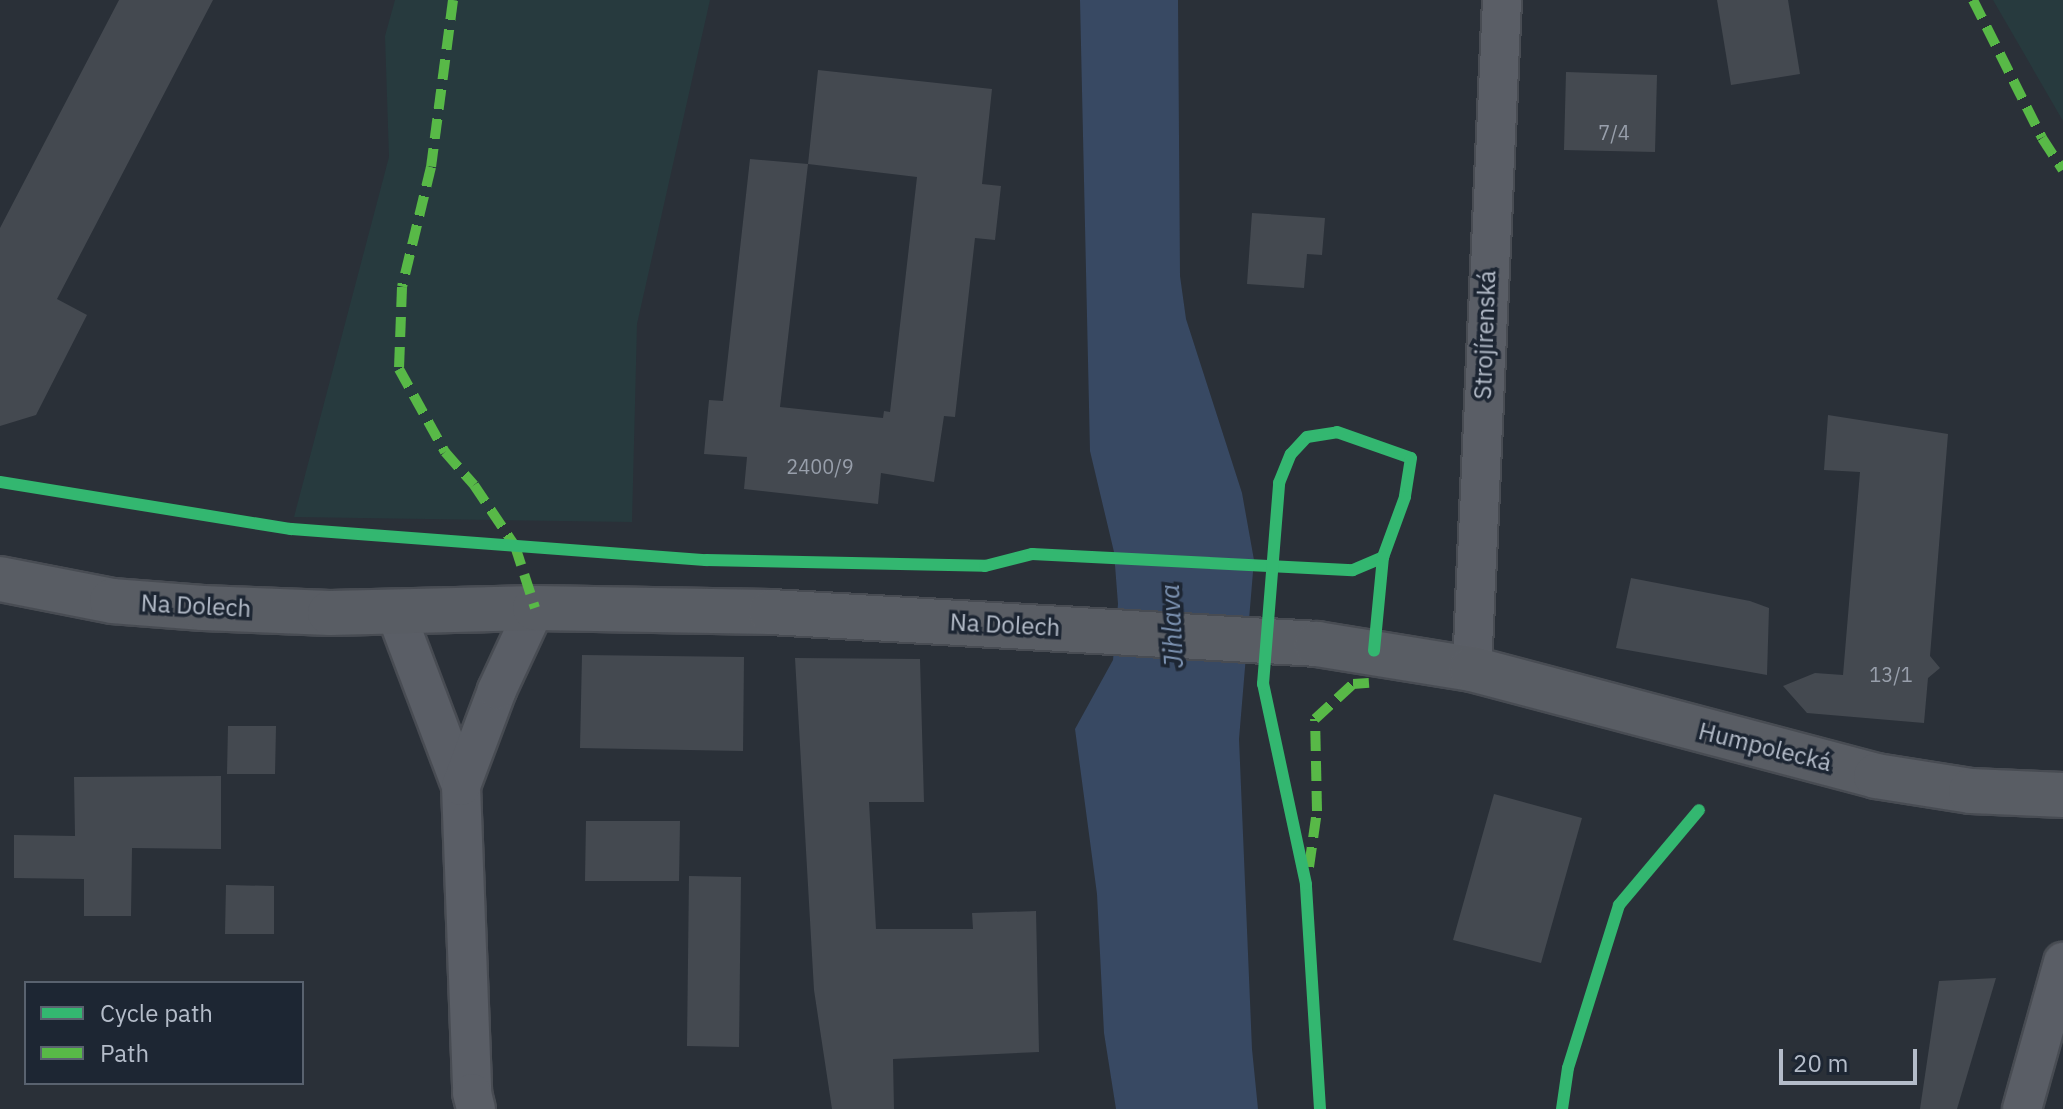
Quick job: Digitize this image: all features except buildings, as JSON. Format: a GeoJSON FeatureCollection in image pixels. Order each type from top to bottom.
{"type":"FeatureCollection","features":[{"type":"Feature","properties":{"kind":"main road","name":"Na Dolech"},"geometry":{"type":"LineString","coordinates":[[0,579],[112,601],[330,613],[535,608],[771,612],[1317,644],[1472,669]]}},
{"type":"Feature","properties":{"kind":"main road","name":"Humpolecká"},"geometry":{"type":"LineString","coordinates":[[1472,669],[1876,776],[1971,791],[2063,795]]}},
{"type":"Feature","properties":{"kind":"street","name":"Strojírenská"},"geometry":{"type":"LineString","coordinates":[[1472,669],[1502,0]]}},
{"type":"Feature","properties":{"kind":"street"},"geometry":{"type":"LineString","coordinates":[[461,786],[497,690],[535,608]]}},
{"type":"Feature","properties":{"kind":"street"},"geometry":{"type":"LineString","coordinates":[[395,611],[461,786],[472,1093],[476,1109]]}},
{"type":"Feature","properties":{"kind":"street"},"geometry":{"type":"LineString","coordinates":[[2022,1109],[2063,962]]}},
{"type":"Feature","properties":{"kind":"green space"},"geometry":{"type":"Polygon","coordinates":[[[395,0],[710,0],[637,324],[632,522],[294,517],[389,157],[385,36],[395,0]]]}},
{"type":"Feature","properties":{"kind":"green space"},"geometry":{"type":"Polygon","coordinates":[[[1993,0],[2063,0],[2063,121],[1993,0]]]}},
{"type":"Feature","properties":{"kind":"water","name":"Jihlava"},"geometry":{"type":"Polygon","coordinates":[[[1080,0],[1178,0],[1180,276],[1186,319],[1242,493],[1254,560],[1239,739],[1252,1049],[1258,1109],[1116,1109],[1104,1033],[1097,894],[1075,729],[1113,660],[1118,604],[1114,552],[1090,451],[1080,0]]]}},
{"type":"Feature","properties":{"kind":"marked path"},"geometry":{"type":"LineString","coordinates":[[453,0],[431,167],[402,287],[399,369],[445,452],[474,485],[515,546],[535,608]]}},
{"type":"Feature","properties":{"kind":"marked path"},"geometry":{"type":"LineString","coordinates":[[1973,0],[2042,138],[2063,170]]}},
{"type":"Feature","properties":{"kind":"marked path"},"geometry":{"type":"LineString","coordinates":[[1309,867],[1317,811],[1315,719],[1353,684],[1369,683]]}},
{"type":"Feature","properties":{"kind":"cycle path"},"geometry":{"type":"LineString","coordinates":[[1320,1109],[1306,884],[1263,684],[1279,483],[1291,454],[1307,437],[1337,432],[1411,458],[1405,497],[1383,557],[1374,651]]}},
{"type":"Feature","properties":{"kind":"cycle path"},"geometry":{"type":"LineString","coordinates":[[0,482],[291,529],[706,560],[985,566],[1032,554],[1353,570],[1383,557]]}},
{"type":"Feature","properties":{"kind":"cycle path"},"geometry":{"type":"LineString","coordinates":[[1562,1109],[1568,1068],[1619,905],[1699,810]]}}]}
